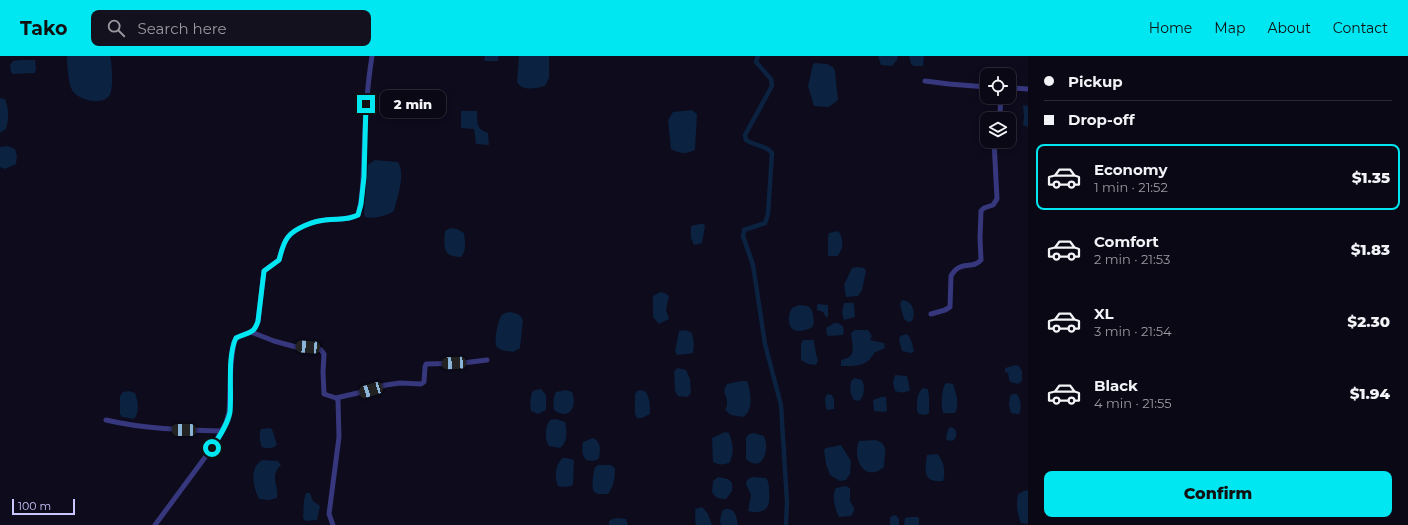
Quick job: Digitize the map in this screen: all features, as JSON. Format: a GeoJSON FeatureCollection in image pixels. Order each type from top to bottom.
{"type":"FeatureCollection","features":[{"type":"Feature","properties":{"kind":"street"},"geometry":{"type":"LineString","coordinates":[[155,525],[212,448],[226,424],[230,412],[231,364],[234,342],[236,338],[251,332],[256,328],[264,271],[279,260],[281,251],[288,236],[303,226],[316,221],[350,219],[358,215],[361,204],[363,184],[368,80],[372,56]]}},
{"type":"Feature","properties":{"kind":"street"},"geometry":{"type":"LineString","coordinates":[[925,81],[980,86]]}},
{"type":"Feature","properties":{"kind":"street"},"geometry":{"type":"LineString","coordinates":[[1016,88],[1028,89]]}},
{"type":"Feature","properties":{"kind":"street"},"geometry":{"type":"LineString","coordinates":[[931,314],[950,307],[951,276],[958,267],[979,263],[981,260],[981,211],[984,208],[993,205],[997,199],[994,148]]}},
{"type":"Feature","properties":{"kind":"street"},"geometry":{"type":"LineString","coordinates":[[251,332],[274,342],[317,348],[321,350],[324,354],[324,394],[336,398],[386,385],[400,383],[421,384],[424,382],[426,364],[463,363],[487,360]]}},
{"type":"Feature","properties":{"kind":"street"},"geometry":{"type":"LineString","coordinates":[[333,525],[329,514],[339,437],[338,400],[336,398]]}},
{"type":"Feature","properties":{"kind":"street"},"geometry":{"type":"LineString","coordinates":[[106,420],[122,424],[170,430],[222,430]]}},
{"type":"Feature","properties":{"kind":"water"},"geometry":{"type":"Polygon","coordinates":[[[67,56],[110,56],[112,88],[111,93],[106,99],[96,101],[84,99],[75,94],[70,83],[67,56]]]}},
{"type":"Feature","properties":{"kind":"water"},"geometry":{"type":"Polygon","coordinates":[[[485,56],[499,56],[498,61],[484,61],[485,56]]]}},
{"type":"Feature","properties":{"kind":"water"},"geometry":{"type":"Polygon","coordinates":[[[519,56],[549,56],[549,78],[545,86],[538,88],[526,88],[517,82],[519,56]]]}},
{"type":"Feature","properties":{"kind":"water"},"geometry":{"type":"Polygon","coordinates":[[[878,56],[898,56],[897,60],[892,66],[881,65],[878,56]]]}},
{"type":"Feature","properties":{"kind":"water"},"geometry":{"type":"Polygon","coordinates":[[[909,56],[924,56],[923,66],[914,66],[911,64],[909,56]]]}},
{"type":"Feature","properties":{"kind":"water"},"geometry":{"type":"Polygon","coordinates":[[[35,60],[35,73],[13,74],[11,72],[10,65],[13,61],[35,60]]]}},
{"type":"Feature","properties":{"kind":"water"},"geometry":{"type":"Polygon","coordinates":[[[813,64],[827,64],[833,67],[835,71],[838,100],[829,107],[814,106],[808,86],[813,64]]]}},
{"type":"Feature","properties":{"kind":"water"},"geometry":{"type":"Polygon","coordinates":[[[0,98],[5,99],[8,122],[6,129],[0,133],[0,98]]]}},
{"type":"Feature","properties":{"kind":"water"},"geometry":{"type":"Polygon","coordinates":[[[1023,105],[1028,106],[1028,127],[1023,125],[1023,105]]]}},
{"type":"Feature","properties":{"kind":"water"},"geometry":{"type":"Polygon","coordinates":[[[692,110],[697,114],[695,150],[683,153],[674,151],[671,149],[668,120],[673,112],[692,110]]]}},
{"type":"Feature","properties":{"kind":"water"},"geometry":{"type":"Polygon","coordinates":[[[461,111],[477,111],[478,125],[481,129],[488,133],[489,145],[476,144],[474,129],[461,128],[461,111]]]}},
{"type":"Feature","properties":{"kind":"water"},"geometry":{"type":"Polygon","coordinates":[[[8,146],[15,149],[17,156],[16,164],[5,169],[0,167],[0,147],[8,146]]]}},
{"type":"Feature","properties":{"kind":"water"},"geometry":{"type":"Polygon","coordinates":[[[375,160],[398,162],[401,180],[394,211],[384,216],[368,218],[365,217],[364,213],[368,165],[375,160]]]}},
{"type":"Feature","properties":{"kind":"water"},"geometry":{"type":"Polygon","coordinates":[[[704,224],[705,226],[702,243],[694,245],[691,238],[691,226],[704,224]]]}},
{"type":"Feature","properties":{"kind":"water"},"geometry":{"type":"Polygon","coordinates":[[[450,228],[457,229],[464,233],[465,249],[461,257],[455,257],[447,253],[444,242],[445,231],[450,228]]]}},
{"type":"Feature","properties":{"kind":"water"},"geometry":{"type":"Polygon","coordinates":[[[838,231],[842,240],[841,250],[837,256],[828,256],[829,233],[838,231]]]}},
{"type":"Feature","properties":{"kind":"water"},"geometry":{"type":"Polygon","coordinates":[[[852,268],[864,268],[866,271],[862,290],[858,296],[846,297],[844,285],[852,268]]]}},
{"type":"Feature","properties":{"kind":"water"},"geometry":{"type":"Polygon","coordinates":[[[660,292],[669,296],[666,310],[669,319],[659,324],[653,317],[653,296],[660,292]]]}},
{"type":"Feature","properties":{"kind":"water"},"geometry":{"type":"Polygon","coordinates":[[[902,300],[909,302],[913,308],[914,314],[912,321],[908,322],[904,319],[900,304],[902,300]]]}},
{"type":"Feature","properties":{"kind":"water"},"geometry":{"type":"Polygon","coordinates":[[[844,303],[854,303],[855,317],[844,320],[842,313],[844,303]]]}},
{"type":"Feature","properties":{"kind":"water"},"geometry":{"type":"Polygon","coordinates":[[[818,304],[828,305],[828,317],[826,317],[823,312],[817,310],[818,304]]]}},
{"type":"Feature","properties":{"kind":"water"},"geometry":{"type":"Polygon","coordinates":[[[799,305],[810,307],[814,322],[811,328],[800,331],[792,328],[789,322],[792,308],[799,305]]]}},
{"type":"Feature","properties":{"kind":"water"},"geometry":{"type":"Polygon","coordinates":[[[510,312],[518,314],[523,320],[520,348],[513,352],[505,351],[497,347],[496,344],[497,327],[501,316],[510,312]]]}},
{"type":"Feature","properties":{"kind":"water"},"geometry":{"type":"Polygon","coordinates":[[[834,323],[838,323],[843,326],[843,335],[828,336],[826,328],[834,323]]]}},
{"type":"Feature","properties":{"kind":"water"},"geometry":{"type":"Polygon","coordinates":[[[686,330],[692,333],[694,344],[693,353],[677,355],[675,351],[679,331],[686,330]]]}},
{"type":"Feature","properties":{"kind":"water"},"geometry":{"type":"Polygon","coordinates":[[[855,330],[868,330],[872,336],[870,340],[884,343],[885,348],[874,353],[868,361],[860,365],[841,366],[841,360],[847,358],[852,353],[853,347],[851,333],[855,330]]]}},
{"type":"Feature","properties":{"kind":"water"},"geometry":{"type":"Polygon","coordinates":[[[907,334],[911,339],[913,347],[914,352],[911,353],[902,351],[899,340],[900,336],[907,334]]]}},
{"type":"Feature","properties":{"kind":"water"},"geometry":{"type":"Polygon","coordinates":[[[803,340],[814,341],[818,360],[816,365],[808,364],[801,360],[801,344],[803,340]]]}},
{"type":"Feature","properties":{"kind":"water"},"geometry":{"type":"Polygon","coordinates":[[[1016,365],[1019,366],[1022,371],[1022,381],[1018,384],[1010,381],[1008,373],[1005,372],[1005,368],[1016,365]]]}},
{"type":"Feature","properties":{"kind":"water"},"geometry":{"type":"Polygon","coordinates":[[[678,368],[686,370],[690,379],[691,393],[687,397],[678,396],[675,391],[674,371],[678,368]]]}},
{"type":"Feature","properties":{"kind":"water"},"geometry":{"type":"Polygon","coordinates":[[[895,375],[907,376],[910,390],[907,392],[895,391],[893,382],[895,375]]]}},
{"type":"Feature","properties":{"kind":"water"},"geometry":{"type":"Polygon","coordinates":[[[855,378],[862,380],[864,385],[864,391],[859,401],[854,400],[850,388],[852,380],[855,378]]]}},
{"type":"Feature","properties":{"kind":"water"},"geometry":{"type":"Polygon","coordinates":[[[747,381],[751,400],[749,410],[743,417],[731,415],[725,410],[727,400],[724,392],[727,384],[747,381]]]}},
{"type":"Feature","properties":{"kind":"water"},"geometry":{"type":"Polygon","coordinates":[[[945,384],[953,384],[956,394],[957,406],[955,413],[943,413],[942,395],[945,384]]]}},
{"type":"Feature","properties":{"kind":"water"},"geometry":{"type":"Polygon","coordinates":[[[923,388],[928,389],[929,397],[929,413],[926,415],[919,414],[917,411],[918,396],[923,388]]]}},
{"type":"Feature","properties":{"kind":"water"},"geometry":{"type":"Polygon","coordinates":[[[541,389],[546,395],[546,410],[538,414],[531,411],[530,402],[532,392],[541,389]]]}},
{"type":"Feature","properties":{"kind":"water"},"geometry":{"type":"Polygon","coordinates":[[[566,390],[572,392],[574,403],[571,411],[564,414],[554,410],[554,396],[556,392],[566,390]]]}},
{"type":"Feature","properties":{"kind":"water"},"geometry":{"type":"Polygon","coordinates":[[[641,390],[646,392],[648,397],[650,414],[642,418],[637,418],[635,414],[635,394],[637,391],[641,390]]]}},
{"type":"Feature","properties":{"kind":"water"},"geometry":{"type":"Polygon","coordinates":[[[129,391],[135,393],[138,403],[138,410],[134,419],[122,417],[120,414],[120,396],[123,392],[129,391]]]}},
{"type":"Feature","properties":{"kind":"water"},"geometry":{"type":"Polygon","coordinates":[[[827,394],[832,395],[834,399],[834,409],[827,410],[825,397],[827,394]]]}},
{"type":"Feature","properties":{"kind":"water"},"geometry":{"type":"Polygon","coordinates":[[[1017,394],[1020,401],[1021,407],[1019,414],[1011,413],[1009,405],[1010,396],[1017,394]]]}},
{"type":"Feature","properties":{"kind":"water"},"geometry":{"type":"Polygon","coordinates":[[[886,397],[886,412],[874,411],[873,400],[886,397]]]}},
{"type":"Feature","properties":{"kind":"water"},"geometry":{"type":"Polygon","coordinates":[[[556,419],[565,422],[566,429],[566,439],[560,448],[549,446],[546,437],[548,423],[550,420],[556,419]]]}},
{"type":"Feature","properties":{"kind":"water"},"geometry":{"type":"Polygon","coordinates":[[[951,427],[955,429],[956,434],[955,439],[952,441],[947,440],[946,438],[948,429],[951,427]]]}},
{"type":"Feature","properties":{"kind":"water"},"geometry":{"type":"Polygon","coordinates":[[[261,429],[272,429],[277,445],[268,448],[262,447],[260,440],[261,429]]]}},
{"type":"Feature","properties":{"kind":"water"},"geometry":{"type":"Polygon","coordinates":[[[725,432],[729,433],[732,440],[732,456],[729,463],[719,464],[713,462],[712,438],[725,432]]]}},
{"type":"Feature","properties":{"kind":"water"},"geometry":{"type":"Polygon","coordinates":[[[754,433],[764,436],[766,441],[764,458],[757,464],[746,459],[746,438],[749,434],[754,433]]]}},
{"type":"Feature","properties":{"kind":"water"},"geometry":{"type":"Polygon","coordinates":[[[593,438],[599,444],[599,458],[594,461],[586,460],[582,449],[583,442],[593,438]]]}},
{"type":"Feature","properties":{"kind":"water"},"geometry":{"type":"Polygon","coordinates":[[[875,440],[883,444],[885,450],[884,467],[877,471],[865,471],[861,467],[857,455],[859,441],[875,440]]]}},
{"type":"Feature","properties":{"kind":"water"},"geometry":{"type":"Polygon","coordinates":[[[841,445],[851,461],[850,474],[846,480],[840,481],[830,475],[826,464],[824,450],[826,448],[841,445]]]}},
{"type":"Feature","properties":{"kind":"water"},"geometry":{"type":"Polygon","coordinates":[[[937,454],[944,467],[943,481],[931,480],[926,474],[927,455],[937,454]]]}},
{"type":"Feature","properties":{"kind":"water"},"geometry":{"type":"Polygon","coordinates":[[[563,458],[574,460],[572,486],[558,486],[556,475],[557,467],[563,458]]]}},
{"type":"Feature","properties":{"kind":"water"},"geometry":{"type":"Polygon","coordinates":[[[262,460],[278,461],[281,465],[277,469],[275,477],[277,498],[269,500],[259,499],[257,494],[253,478],[255,468],[262,460]]]}},
{"type":"Feature","properties":{"kind":"water"},"geometry":{"type":"Polygon","coordinates":[[[598,465],[611,465],[615,468],[614,482],[608,494],[598,494],[594,492],[593,476],[595,467],[598,465]]]}},
{"type":"Feature","properties":{"kind":"water"},"geometry":{"type":"Polygon","coordinates":[[[718,477],[728,479],[732,483],[732,491],[726,499],[721,499],[714,496],[712,492],[713,481],[718,477]]]}},
{"type":"Feature","properties":{"kind":"water"},"geometry":{"type":"Polygon","coordinates":[[[752,477],[766,478],[769,486],[769,502],[767,508],[757,512],[748,511],[751,495],[746,484],[747,480],[752,477]]]}},
{"type":"Feature","properties":{"kind":"water"},"geometry":{"type":"Polygon","coordinates":[[[845,486],[850,488],[850,501],[854,511],[851,516],[839,517],[835,506],[834,495],[836,488],[845,486]]]}},
{"type":"Feature","properties":{"kind":"water"},"geometry":{"type":"Polygon","coordinates":[[[1028,490],[1028,524],[1021,523],[1017,505],[1018,494],[1028,490]]]}},
{"type":"Feature","properties":{"kind":"water"},"geometry":{"type":"Polygon","coordinates":[[[306,493],[310,493],[313,501],[320,506],[317,520],[306,521],[303,518],[306,493]]]}},
{"type":"Feature","properties":{"kind":"water"},"geometry":{"type":"Polygon","coordinates":[[[702,507],[708,514],[712,525],[696,525],[695,509],[702,507]]]}},
{"type":"Feature","properties":{"kind":"water"},"geometry":{"type":"Polygon","coordinates":[[[725,509],[733,511],[738,525],[721,525],[720,521],[722,511],[725,509]]]}},
{"type":"Feature","properties":{"kind":"water"},"geometry":{"type":"Polygon","coordinates":[[[896,515],[899,519],[899,525],[890,525],[890,518],[896,515]]]}},
{"type":"Feature","properties":{"kind":"water"},"geometry":{"type":"Polygon","coordinates":[[[618,518],[626,519],[628,525],[609,525],[609,521],[618,518]]]}},
{"type":"Feature","properties":{"kind":"water"},"geometry":{"type":"Polygon","coordinates":[[[905,518],[919,518],[919,525],[904,525],[905,518]]]}},
{"type":"Feature","properties":{"kind":"waterway"},"geometry":{"type":"LineString","coordinates":[[758,56],[756,62],[771,79],[772,86],[745,135],[746,140],[767,148],[772,153],[768,214],[765,223],[744,230],[743,236],[753,265],[765,344],[781,405],[787,502],[786,525]]}},
{"type":"Feature","properties":{"kind":"route"},"geometry":{"type":"LineString","coordinates":[[212,448],[226,424],[230,412],[231,364],[234,342],[236,338],[249,334],[256,328],[264,271],[279,260],[281,251],[288,236],[303,226],[316,221],[350,219],[358,215],[361,204],[364,177],[366,104]]}}]}
